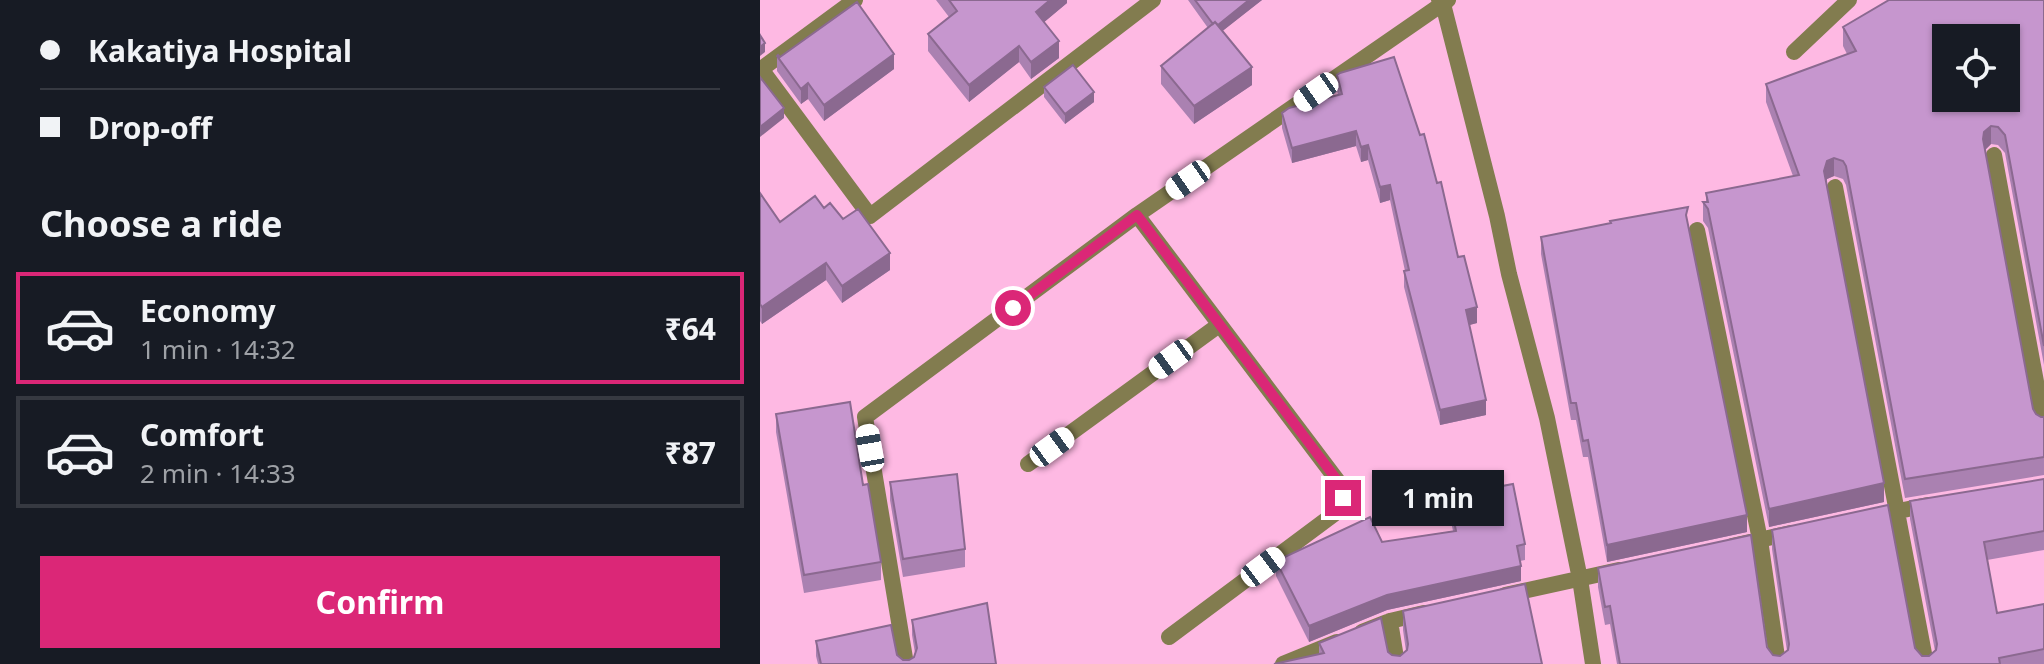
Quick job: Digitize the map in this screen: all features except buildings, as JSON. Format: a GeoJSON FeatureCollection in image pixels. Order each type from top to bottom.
{"type":"FeatureCollection","features":[{"type":"Feature","properties":{"kind":"street"},"geometry":{"type":"LineString","coordinates":[[855,0],[760,70],[870,216],[1153,0]]}},
{"type":"Feature","properties":{"kind":"street"},"geometry":{"type":"LineString","coordinates":[[1794,52],[1849,0]]}},
{"type":"Feature","properties":{"kind":"street"},"geometry":{"type":"LineString","coordinates":[[906,664],[865,417],[1137,215],[1443,1],[1547,418],[1580,579],[1593,664]]}},
{"type":"Feature","properties":{"kind":"street"},"geometry":{"type":"LineString","coordinates":[[1994,155],[2044,425]]}},
{"type":"Feature","properties":{"kind":"street"},"geometry":{"type":"LineString","coordinates":[[1835,187],[1926,664]]}},
{"type":"Feature","properties":{"kind":"street"},"geometry":{"type":"LineString","coordinates":[[1137,215],[1340,484],[1343,498],[1334,514],[1169,637]]}},
{"type":"Feature","properties":{"kind":"street"},"geometry":{"type":"LineString","coordinates":[[1697,230],[1760,540],[1778,664]]}},
{"type":"Feature","properties":{"kind":"street"},"geometry":{"type":"LineString","coordinates":[[1028,464],[1219,325]]}},
{"type":"Feature","properties":{"kind":"street"},"geometry":{"type":"LineString","coordinates":[[1852,520],[1941,503]]}},
{"type":"Feature","properties":{"kind":"street"},"geometry":{"type":"LineString","coordinates":[[1715,550],[1806,530]]}},
{"type":"Feature","properties":{"kind":"street"},"geometry":{"type":"LineString","coordinates":[[1492,598],[1640,566]]}},
{"type":"Feature","properties":{"kind":"street"},"geometry":{"type":"LineString","coordinates":[[1283,664],[1390,621],[1434,611]]}},
{"type":"Feature","properties":{"kind":"street"},"geometry":{"type":"LineString","coordinates":[[1390,621],[1397,664]]}},
{"type":"Feature","properties":{"kind":"route"},"geometry":{"type":"LineString","coordinates":[[1013,308],[1137,215],[1340,484],[1343,498]]}}]}
